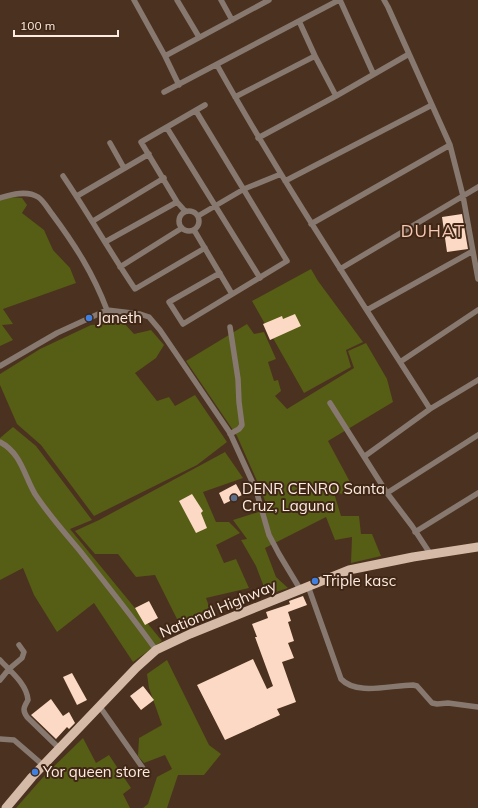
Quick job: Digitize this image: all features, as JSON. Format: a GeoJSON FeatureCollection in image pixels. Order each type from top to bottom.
{"type":"FeatureCollection","features":[{"type":"Feature","properties":{"kind":"main road","name":"National Highway"},"geometry":{"type":"LineString","coordinates":[[6,808],[43,765],[136,668],[156,650],[190,634],[348,570],[413,557],[478,547]]}},
{"type":"Feature","properties":{"kind":"street"},"geometry":{"type":"LineString","coordinates":[[134,0],[179,85]]}},
{"type":"Feature","properties":{"kind":"street"},"geometry":{"type":"LineString","coordinates":[[177,0],[199,38]]}},
{"type":"Feature","properties":{"kind":"street"},"geometry":{"type":"LineString","coordinates":[[221,0],[232,20]]}},
{"type":"Feature","properties":{"kind":"street"},"geometry":{"type":"LineString","coordinates":[[164,92],[340,0],[373,73]]}},
{"type":"Feature","properties":{"kind":"street"},"geometry":{"type":"LineString","coordinates":[[384,0],[450,145],[463,196],[478,278]]}},
{"type":"Feature","properties":{"kind":"street"},"geometry":{"type":"LineString","coordinates":[[165,56],[266,1]]}},
{"type":"Feature","properties":{"kind":"street"},"geometry":{"type":"LineString","coordinates":[[300,21],[315,56],[336,96]]}},
{"type":"Feature","properties":{"kind":"street"},"geometry":{"type":"LineString","coordinates":[[258,138],[336,96],[373,73],[409,54]]}},
{"type":"Feature","properties":{"kind":"street"},"geometry":{"type":"LineString","coordinates":[[235,97],[315,56]]}},
{"type":"Feature","properties":{"kind":"street"},"geometry":{"type":"LineString","coordinates":[[217,65],[258,138],[311,224],[430,409]]}},
{"type":"Feature","properties":{"kind":"street"},"geometry":{"type":"LineString","coordinates":[[185,211],[177,202],[164,178],[141,142],[205,105]]}},
{"type":"Feature","properties":{"kind":"street"},"geometry":{"type":"LineString","coordinates":[[285,181],[432,105]]}},
{"type":"Feature","properties":{"kind":"street"},"geometry":{"type":"LineString","coordinates":[[196,111],[287,261],[183,324],[169,302],[220,273]]}},
{"type":"Feature","properties":{"kind":"street"},"geometry":{"type":"LineString","coordinates":[[167,128],[260,278]]}},
{"type":"Feature","properties":{"kind":"street"},"geometry":{"type":"LineString","coordinates":[[110,143],[124,168]]}},
{"type":"Feature","properties":{"kind":"street"},"geometry":{"type":"LineString","coordinates":[[311,224],[450,145]]}},
{"type":"Feature","properties":{"kind":"street"},"geometry":{"type":"LineString","coordinates":[[77,196],[149,154]]}},
{"type":"Feature","properties":{"kind":"street"},"geometry":{"type":"LineString","coordinates":[[198,216],[244,189],[281,174]]}},
{"type":"Feature","properties":{"kind":"street"},"geometry":{"type":"LineString","coordinates":[[63,176],[135,289],[205,248]]}},
{"type":"Feature","properties":{"kind":"street"},"geometry":{"type":"LineString","coordinates":[[93,221],[164,178]]}},
{"type":"Feature","properties":{"kind":"street"},"geometry":{"type":"LineString","coordinates":[[340,269],[478,187]]}},
{"type":"Feature","properties":{"kind":"street"},"geometry":{"type":"LineString","coordinates":[[0,198],[12,194],[26,193],[39,198],[65,232],[89,268],[107,310]]}},
{"type":"Feature","properties":{"kind":"street"},"geometry":{"type":"LineString","coordinates":[[105,242],[177,202]]}},
{"type":"Feature","properties":{"kind":"street"},"geometry":{"type":"LineString","coordinates":[[194,230],[187,231],[182,228],[179,224],[178,218],[181,213],[185,211],[192,211],[198,216]]}},
{"type":"Feature","properties":{"kind":"street"},"geometry":{"type":"LineString","coordinates":[[194,230],[198,223],[198,216]]}},
{"type":"Feature","properties":{"kind":"street"},"geometry":{"type":"LineString","coordinates":[[120,267],[182,228]]}},
{"type":"Feature","properties":{"kind":"street"},"geometry":{"type":"LineString","coordinates":[[194,230],[232,294]]}},
{"type":"Feature","properties":{"kind":"street"},"geometry":{"type":"LineString","coordinates":[[367,310],[473,251]]}},
{"type":"Feature","properties":{"kind":"street"},"geometry":{"type":"LineString","coordinates":[[0,366],[57,333],[107,310],[140,314],[149,317],[160,330],[230,434],[256,490],[269,535],[279,554],[304,587],[341,679],[346,685],[357,688],[413,685],[417,686],[432,703],[448,703],[478,707]]}},
{"type":"Feature","properties":{"kind":"street"},"geometry":{"type":"LineString","coordinates":[[400,362],[478,310]]}},
{"type":"Feature","properties":{"kind":"street"},"geometry":{"type":"LineString","coordinates":[[230,327],[238,379],[242,425],[239,429],[230,434]]}},
{"type":"Feature","properties":{"kind":"street"},"geometry":{"type":"LineString","coordinates":[[365,456],[430,409],[478,380]]}},
{"type":"Feature","properties":{"kind":"street"},"geometry":{"type":"LineString","coordinates":[[330,403],[365,456],[387,493],[432,555]]}},
{"type":"Feature","properties":{"kind":"street"},"geometry":{"type":"LineString","coordinates":[[387,493],[478,435]]}},
{"type":"Feature","properties":{"kind":"street"},"geometry":{"type":"LineString","coordinates":[[0,442],[13,452],[20,462],[36,494],[57,524],[138,625],[156,650]]}},
{"type":"Feature","properties":{"kind":"street"},"geometry":{"type":"LineString","coordinates":[[415,532],[478,493]]}},
{"type":"Feature","properties":{"kind":"street"},"geometry":{"type":"LineString","coordinates":[[0,680],[9,669],[22,658],[24,652],[20,645]]}},
{"type":"Feature","properties":{"kind":"street"},"geometry":{"type":"LineString","coordinates":[[0,660],[19,680],[28,697],[24,709],[27,717],[60,749]]}},
{"type":"Feature","properties":{"kind":"street"},"geometry":{"type":"LineString","coordinates":[[100,707],[147,774]]}},
{"type":"Feature","properties":{"kind":"street"},"geometry":{"type":"LineString","coordinates":[[0,739],[14,740],[43,765]]}},
{"type":"Feature","properties":{"kind":"green space"},"geometry":{"type":"Polygon","coordinates":[[[0,196],[22,198],[27,205],[22,213],[44,230],[53,250],[70,268],[76,283],[3,309],[13,324],[2,325],[13,340],[0,346],[0,196]]]}},
{"type":"Feature","properties":{"kind":"green space"},"geometry":{"type":"Polygon","coordinates":[[[311,269],[318,281],[363,342],[346,350],[351,367],[304,393],[252,301],[311,269]]]}},
{"type":"Feature","properties":{"kind":"green space"},"geometry":{"type":"Polygon","coordinates":[[[124,323],[134,334],[151,330],[164,345],[156,358],[135,373],[157,401],[169,397],[175,406],[195,395],[227,442],[197,465],[94,516],[41,445],[17,424],[0,385],[0,374],[40,349],[91,325],[124,323]]]}},
{"type":"Feature","properties":{"kind":"green space"},"geometry":{"type":"Polygon","coordinates":[[[247,324],[254,334],[264,332],[276,359],[268,362],[274,381],[278,380],[281,391],[275,396],[287,409],[354,368],[348,351],[366,343],[387,379],[393,402],[328,441],[357,495],[334,493],[341,516],[359,516],[361,534],[372,534],[381,556],[351,563],[352,537],[335,540],[326,517],[265,548],[276,577],[288,588],[267,595],[256,566],[241,540],[247,539],[233,520],[268,509],[237,436],[186,361],[247,324]]]}},
{"type":"Feature","properties":{"kind":"green space"},"geometry":{"type":"Polygon","coordinates":[[[13,427],[36,446],[92,520],[70,529],[162,641],[133,662],[94,603],[57,632],[34,595],[23,568],[0,580],[0,438],[13,427]]]}},
{"type":"Feature","properties":{"kind":"green space"},"geometry":{"type":"Polygon","coordinates":[[[225,452],[243,478],[203,492],[216,522],[229,522],[240,533],[216,545],[224,563],[236,559],[249,588],[206,598],[213,617],[189,627],[187,619],[177,619],[155,575],[136,577],[118,554],[95,554],[75,531],[99,520],[225,452]]]}},
{"type":"Feature","properties":{"kind":"green space"},"geometry":{"type":"Polygon","coordinates":[[[167,660],[209,745],[221,754],[204,775],[178,775],[167,808],[143,808],[148,804],[157,777],[172,769],[165,755],[144,763],[138,756],[139,738],[162,725],[149,688],[147,674],[167,660]]]}},
{"type":"Feature","properties":{"kind":"green space"},"geometry":{"type":"Polygon","coordinates":[[[83,738],[96,763],[109,755],[131,788],[123,794],[130,808],[16,808],[45,775],[83,738]]]}},
{"type":"Feature","properties":{"kind":"building"},"geometry":{"type":"Polygon","coordinates":[[[462,214],[468,249],[447,252],[442,217],[462,214]]]}},
{"type":"Feature","properties":{"kind":"building"},"geometry":{"type":"Polygon","coordinates":[[[295,314],[301,326],[270,340],[263,324],[282,316],[283,319],[295,314]]]}},
{"type":"Feature","properties":{"kind":"building"},"geometry":{"type":"Polygon","coordinates":[[[236,484],[242,495],[224,504],[219,493],[236,484]]]}},
{"type":"Feature","properties":{"kind":"building"},"geometry":{"type":"Polygon","coordinates":[[[192,494],[203,511],[201,513],[207,528],[196,533],[179,501],[192,494]]]}},
{"type":"Feature","properties":{"kind":"building"},"geometry":{"type":"Polygon","coordinates":[[[303,596],[307,605],[288,612],[291,621],[288,622],[294,641],[288,643],[294,658],[282,662],[296,702],[277,709],[280,715],[225,740],[197,685],[253,659],[267,689],[273,686],[255,637],[257,637],[252,624],[268,618],[266,612],[290,604],[289,601],[303,596]]]}},
{"type":"Feature","properties":{"kind":"building"},"geometry":{"type":"Polygon","coordinates":[[[149,601],[158,618],[145,625],[135,608],[149,601]]]}},
{"type":"Feature","properties":{"kind":"building"},"geometry":{"type":"Polygon","coordinates":[[[72,673],[87,700],[77,705],[63,677],[72,673]]]}},
{"type":"Feature","properties":{"kind":"building"},"geometry":{"type":"Polygon","coordinates":[[[143,686],[154,700],[141,710],[130,696],[143,686]]]}},
{"type":"Feature","properties":{"kind":"building"},"geometry":{"type":"Polygon","coordinates":[[[51,699],[63,716],[69,712],[75,723],[69,729],[67,727],[56,739],[31,715],[51,699]]]}},
{"type":"Feature","properties":{"kind":"place","name":"Janeth"},"geometry":{"type":"Point","coordinates":[89,318]}},
{"type":"Feature","properties":{"kind":"place","name":"DENR CENRO Santa Cruz, Laguna"},"geometry":{"type":"Point","coordinates":[234,498]}},
{"type":"Feature","properties":{"kind":"place","name":"Triple kasc"},"geometry":{"type":"Point","coordinates":[315,581]}},
{"type":"Feature","properties":{"kind":"place","name":"Yor queen store"},"geometry":{"type":"Point","coordinates":[35,772]}},
{"type":"Feature","properties":{"kind":"district","name":"DUHAT"},"geometry":{"type":"Point","coordinates":[433,231]}}]}
